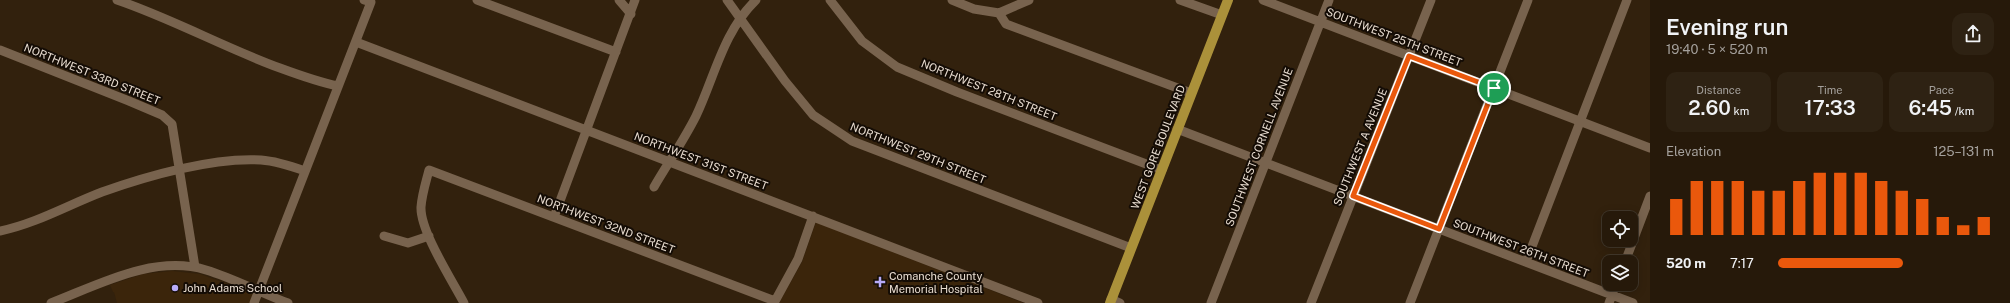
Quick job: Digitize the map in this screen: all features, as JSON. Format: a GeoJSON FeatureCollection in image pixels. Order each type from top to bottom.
{"type":"FeatureCollection","features":[{"type":"Feature","properties":{"kind":"main road","name":"WEST GORE BOULEVARD"},"geometry":{"type":"LineString","coordinates":[[1114,302],[1131,248],[1228,0]]}},
{"type":"Feature","properties":{"kind":"street"},"geometry":{"type":"LineString","coordinates":[[117,0],[182,26],[240,53],[319,83],[338,86]]}},
{"type":"Feature","properties":{"kind":"street"},"geometry":{"type":"LineString","coordinates":[[477,0],[616,52]]}},
{"type":"Feature","properties":{"kind":"street"},"geometry":{"type":"LineString","coordinates":[[619,0],[630,14]]}},
{"type":"Feature","properties":{"kind":"street"},"geometry":{"type":"LineString","coordinates":[[554,217],[635,0]]}},
{"type":"Feature","properties":{"kind":"street","name":"NORTHWEST 29TH STREET"},"geometry":{"type":"LineString","coordinates":[[726,0],[741,17],[785,81],[813,115],[841,135],[859,144],[1131,248]]}},
{"type":"Feature","properties":{"kind":"street"},"geometry":{"type":"LineString","coordinates":[[654,187],[696,116],[725,42],[741,17],[756,0]]}},
{"type":"Feature","properties":{"kind":"street","name":"NORTHWEST 28TH STREET"},"geometry":{"type":"LineString","coordinates":[[830,0],[862,41],[897,66],[957,92],[1162,170]]}},
{"type":"Feature","properties":{"kind":"street"},"geometry":{"type":"LineString","coordinates":[[952,0],[974,9],[999,13],[1028,0]]}},
{"type":"Feature","properties":{"kind":"street"},"geometry":{"type":"LineString","coordinates":[[1180,0],[1222,15]]}},
{"type":"Feature","properties":{"kind":"street","name":"SOUTHWEST 25TH STREET"},"geometry":{"type":"LineString","coordinates":[[1263,0],[1650,148]]}},
{"type":"Feature","properties":{"kind":"street","name":"SOUTHWEST CORNELL AVENUE"},"geometry":{"type":"LineString","coordinates":[[1211,303],[1329,0]]}},
{"type":"Feature","properties":{"kind":"street","name":"SOUTHWEST A AVENUE"},"geometry":{"type":"LineString","coordinates":[[1311,303],[1431,0]]}},
{"type":"Feature","properties":{"kind":"street"},"geometry":{"type":"LineString","coordinates":[[1410,303],[1528,0]]}},
{"type":"Feature","properties":{"kind":"street"},"geometry":{"type":"LineString","coordinates":[[1526,262],[1628,0]]}},
{"type":"Feature","properties":{"kind":"street"},"geometry":{"type":"LineString","coordinates":[[254,303],[356,42],[367,1]]}},
{"type":"Feature","properties":{"kind":"street"},"geometry":{"type":"LineString","coordinates":[[999,13],[1006,24],[1191,93]]}},
{"type":"Feature","properties":{"kind":"street","name":"NORTHWEST 31ST STREET"},"geometry":{"type":"LineString","coordinates":[[356,42],[516,104],[586,129],[668,163],[813,216],[1038,303]]}},
{"type":"Feature","properties":{"kind":"street","name":"NORTHWEST 33RD STREET"},"geometry":{"type":"LineString","coordinates":[[0,50],[162,115],[172,124],[195,267]]}},
{"type":"Feature","properties":{"kind":"street","name":"SOUTHWEST 26TH STREET"},"geometry":{"type":"LineString","coordinates":[[1177,129],[1526,262],[1610,299],[1633,303]]}},
{"type":"Feature","properties":{"kind":"street"},"geometry":{"type":"LineString","coordinates":[[0,231],[18,227],[102,192],[208,163],[262,160],[289,165],[305,171]]}},
{"type":"Feature","properties":{"kind":"street","name":"NORTHWEST 32ND STREET"},"geometry":{"type":"LineString","coordinates":[[429,236],[423,220],[421,207],[429,170],[774,302]]}},
{"type":"Feature","properties":{"kind":"street"},"geometry":{"type":"LineString","coordinates":[[1628,255],[1650,196]]}},
{"type":"Feature","properties":{"kind":"street"},"geometry":{"type":"LineString","coordinates":[[774,302],[798,259],[813,216]]}},
{"type":"Feature","properties":{"kind":"street"},"geometry":{"type":"LineString","coordinates":[[384,236],[408,243],[429,236],[464,303]]}},
{"type":"Feature","properties":{"kind":"street"},"geometry":{"type":"LineString","coordinates":[[50,303],[141,269],[177,266],[195,267],[206,270],[288,303]]}},
{"type":"Feature","properties":{"kind":"shaded area","name":"Comanche County Memorial Hospital"},"geometry":{"type":"Polygon","coordinates":[[[816,222],[1023,303],[779,303],[802,262],[816,222]]]}},
{"type":"Feature","properties":{"kind":"shaded area","name":"John Adams School"},"geometry":{"type":"Polygon","coordinates":[[[172,271],[200,274],[252,293],[254,295],[252,303],[117,303],[110,285],[143,274],[172,271]]]}},
{"type":"Feature","properties":{"kind":"place","name":"Comanche County Memorial Hospital"},"geometry":{"type":"Point","coordinates":[880,282]}},
{"type":"Feature","properties":{"kind":"place","name":"John Adams School"},"geometry":{"type":"Point","coordinates":[175,288]}},
{"type":"Feature","properties":{"kind":"route"},"geometry":{"type":"LineString","coordinates":[[1409,56],[1494,88],[1439,229],[1353,196],[1409,56]]}}]}
